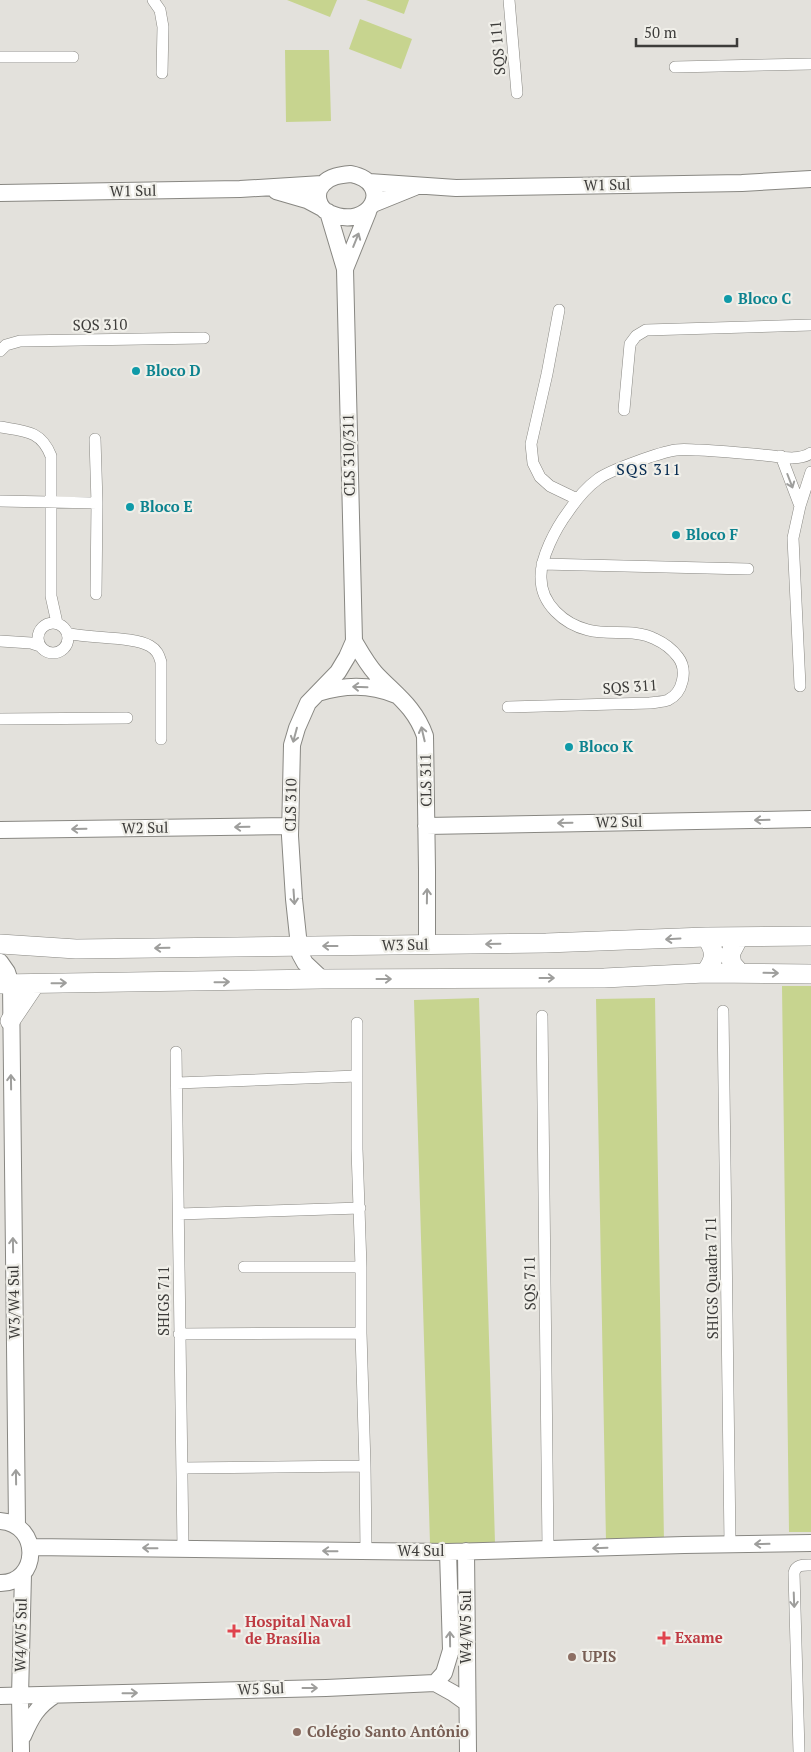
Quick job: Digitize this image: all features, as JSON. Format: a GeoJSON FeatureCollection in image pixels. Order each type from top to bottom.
{"type":"FeatureCollection","features":[{"type":"Feature","properties":{"kind":"main road","name":"W3 Sul"},"geometry":{"type":"LineString","coordinates":[[0,944],[76,949],[546,943],[706,936],[811,936]]}},
{"type":"Feature","properties":{"kind":"main road"},"geometry":{"type":"LineString","coordinates":[[705,973],[712,964],[714,956],[713,947],[706,936]]}},
{"type":"Feature","properties":{"kind":"main road"},"geometry":{"type":"LineString","coordinates":[[739,937],[730,954],[732,964],[740,973]]}},
{"type":"Feature","properties":{"kind":"main road"},"geometry":{"type":"LineString","coordinates":[[5,984],[322,979],[604,978],[705,973],[811,974]]}},
{"type":"Feature","properties":{"kind":"main road"},"geometry":{"type":"LineString","coordinates":[[10,1020],[35,984]]}},
{"type":"Feature","properties":{"kind":"street"},"geometry":{"type":"LineString","coordinates":[[153,0],[160,10],[163,27],[162,73]]}},
{"type":"Feature","properties":{"kind":"street","name":"SQS 111"},"geometry":{"type":"LineString","coordinates":[[510,0],[517,93]]}},
{"type":"Feature","properties":{"kind":"street"},"geometry":{"type":"LineString","coordinates":[[0,57],[73,57]]}},
{"type":"Feature","properties":{"kind":"street"},"geometry":{"type":"LineString","coordinates":[[675,67],[811,64]]}},
{"type":"Feature","properties":{"kind":"street"},"geometry":{"type":"LineString","coordinates":[[351,174],[361,176],[369,182],[373,189],[370,208],[357,216],[347,216],[325,210],[318,201],[322,184],[331,178],[351,174]]}},
{"type":"Feature","properties":{"kind":"street","name":"W1 Sul"},"geometry":{"type":"LineString","coordinates":[[369,182],[456,188],[806,182]]}},
{"type":"Feature","properties":{"kind":"street","name":"W1 Sul"},"geometry":{"type":"LineString","coordinates":[[0,193],[267,188],[322,184]]}},
{"type":"Feature","properties":{"kind":"street","name":"W1 Sul"},"geometry":{"type":"LineString","coordinates":[[370,208],[417,186]]}},
{"type":"Feature","properties":{"kind":"street","name":"W1 Sul"},"geometry":{"type":"LineString","coordinates":[[267,188],[307,200],[325,210]]}},
{"type":"Feature","properties":{"kind":"street","name":"CLS 310/311"},"geometry":{"type":"LineString","coordinates":[[345,269],[370,208]]}},
{"type":"Feature","properties":{"kind":"street","name":"CLS 310/311"},"geometry":{"type":"LineString","coordinates":[[325,210],[345,269],[354,641]]}},
{"type":"Feature","properties":{"kind":"street"},"geometry":{"type":"LineString","coordinates":[[559,310],[531,444],[532,463],[540,477],[550,486],[577,499]]}},
{"type":"Feature","properties":{"kind":"street"},"geometry":{"type":"LineString","coordinates":[[624,410],[630,344],[636,336],[646,330],[811,325]]}},
{"type":"Feature","properties":{"kind":"street","name":"SQS 310"},"geometry":{"type":"LineString","coordinates":[[0,351],[6,345],[20,341],[204,338]]}},
{"type":"Feature","properties":{"kind":"street"},"geometry":{"type":"LineString","coordinates":[[0,427],[26,431],[39,437],[46,445],[51,456],[51,596],[57,623]]}},
{"type":"Feature","properties":{"kind":"street"},"geometry":{"type":"LineString","coordinates":[[95,439],[97,504],[96,594]]}},
{"type":"Feature","properties":{"kind":"street","name":"SQS 311"},"geometry":{"type":"LineString","coordinates":[[508,707],[650,703],[669,699],[680,688],[684,674],[680,659],[671,649],[653,638],[636,632],[590,631],[570,625],[553,609],[544,594],[540,579],[542,564],[553,537],[577,499],[599,478],[644,459],[676,450],[714,451],[796,458],[811,453]]}},
{"type":"Feature","properties":{"kind":"street"},"geometry":{"type":"LineString","coordinates":[[781,456],[805,506]]}},
{"type":"Feature","properties":{"kind":"street"},"geometry":{"type":"LineString","coordinates":[[800,686],[793,538],[805,506],[811,472]]}},
{"type":"Feature","properties":{"kind":"street"},"geometry":{"type":"LineString","coordinates":[[0,501],[97,504]]}},
{"type":"Feature","properties":{"kind":"street"},"geometry":{"type":"LineString","coordinates":[[542,564],[748,569]]}},
{"type":"Feature","properties":{"kind":"street"},"geometry":{"type":"LineString","coordinates":[[3,641],[41,629],[50,623],[57,623],[62,625],[67,633],[68,640],[60,652],[52,653],[45,651],[40,646],[38,639],[41,629],[51,596]]}},
{"type":"Feature","properties":{"kind":"street"},"geometry":{"type":"LineString","coordinates":[[67,633],[140,642],[152,647],[158,654],[161,662],[161,739]]}},
{"type":"Feature","properties":{"kind":"street"},"geometry":{"type":"LineString","coordinates":[[65,647],[100,638]]}},
{"type":"Feature","properties":{"kind":"street"},"geometry":{"type":"LineString","coordinates":[[3,641],[40,646]]}},
{"type":"Feature","properties":{"kind":"street","name":"CLS 310"},"geometry":{"type":"LineString","coordinates":[[322,979],[305,963],[300,954],[294,900],[290,826],[292,745],[296,728],[308,703],[338,672],[354,641]]}},
{"type":"Feature","properties":{"kind":"street","name":"CLS 311"},"geometry":{"type":"LineString","coordinates":[[354,641],[365,660],[401,697],[420,721],[425,736],[427,945]]}},
{"type":"Feature","properties":{"kind":"street"},"geometry":{"type":"LineString","coordinates":[[318,693],[333,688],[363,687],[378,689],[401,697]]}},
{"type":"Feature","properties":{"kind":"street"},"geometry":{"type":"LineString","coordinates":[[0,718],[127,718]]}},
{"type":"Feature","properties":{"kind":"street","name":"W2 Sul"},"geometry":{"type":"LineString","coordinates":[[426,826],[811,819]]}},
{"type":"Feature","properties":{"kind":"street","name":"W2 Sul"},"geometry":{"type":"LineString","coordinates":[[0,830],[290,826]]}},
{"type":"Feature","properties":{"kind":"street","name":"W3/W4 Sul"},"geometry":{"type":"LineString","coordinates":[[0,962],[7,972],[5,984],[10,1020],[6,1179],[7,1404],[17,1526]]}},
{"type":"Feature","properties":{"kind":"street","name":"SHIGS Quadra 711"},"geometry":{"type":"LineString","coordinates":[[723,1011],[730,1544]]}},
{"type":"Feature","properties":{"kind":"street","name":"SQS 711"},"geometry":{"type":"LineString","coordinates":[[542,1016],[548,1549]]}},
{"type":"Feature","properties":{"kind":"street"},"geometry":{"type":"LineString","coordinates":[[357,1023],[361,1268],[360,1333],[366,1551]]}},
{"type":"Feature","properties":{"kind":"street","name":"SHIGS 711"},"geometry":{"type":"LineString","coordinates":[[176,1052],[183,1548]]}},
{"type":"Feature","properties":{"kind":"street"},"geometry":{"type":"LineString","coordinates":[[177,1083],[357,1076]]}},
{"type":"Feature","properties":{"kind":"street"},"geometry":{"type":"LineString","coordinates":[[179,1214],[360,1208]]}},
{"type":"Feature","properties":{"kind":"street"},"geometry":{"type":"LineString","coordinates":[[244,1267],[361,1268]]}},
{"type":"Feature","properties":{"kind":"street"},"geometry":{"type":"LineString","coordinates":[[180,1334],[360,1333]]}},
{"type":"Feature","properties":{"kind":"street"},"geometry":{"type":"LineString","coordinates":[[182,1468],[365,1466]]}},
{"type":"Feature","properties":{"kind":"street"},"geometry":{"type":"LineString","coordinates":[[0,1521],[17,1526],[28,1539],[31,1547]]}},
{"type":"Feature","properties":{"kind":"street","name":"W4 Sul"},"geometry":{"type":"LineString","coordinates":[[31,1547],[448,1552],[811,1543]]}},
{"type":"Feature","properties":{"kind":"street","name":"W4/W5 Sul"},"geometry":{"type":"LineString","coordinates":[[21,1746],[20,1696],[23,1574],[31,1556],[31,1547]]}},
{"type":"Feature","properties":{"kind":"street","name":"W4/W5 Sul"},"geometry":{"type":"LineString","coordinates":[[466,1551],[466,1703]]}},
{"type":"Feature","properties":{"kind":"street","name":"W4/W5 Sul"},"geometry":{"type":"LineString","coordinates":[[435,1683],[444,1673],[451,1650],[448,1552]]}},
{"type":"Feature","properties":{"kind":"street"},"geometry":{"type":"LineString","coordinates":[[798,1752],[794,1569],[799,1566],[811,1565]]}},
{"type":"Feature","properties":{"kind":"street"},"geometry":{"type":"LineString","coordinates":[[0,1583],[14,1580],[23,1574]]}},
{"type":"Feature","properties":{"kind":"street"},"geometry":{"type":"LineString","coordinates":[[435,1683],[466,1703],[468,1752]]}},
{"type":"Feature","properties":{"kind":"street","name":"W5 Sul"},"geometry":{"type":"LineString","coordinates":[[0,1696],[326,1688],[435,1683]]}},
{"type":"Feature","properties":{"kind":"street"},"geometry":{"type":"LineString","coordinates":[[21,1746],[34,1714],[55,1695]]}},
{"type":"Feature","properties":{"kind":"green space"},"geometry":{"type":"Polygon","coordinates":[[[287,0],[337,0],[330,17],[287,0]]]}},
{"type":"Feature","properties":{"kind":"green space"},"geometry":{"type":"Polygon","coordinates":[[[366,0],[409,0],[404,14],[366,0]]]}},
{"type":"Feature","properties":{"kind":"green space"},"geometry":{"type":"Polygon","coordinates":[[[360,19],[412,39],[401,69],[349,49],[360,19]]]}},
{"type":"Feature","properties":{"kind":"green space"},"geometry":{"type":"Polygon","coordinates":[[[285,50],[329,50],[331,121],[286,122],[285,50]]]}},
{"type":"Feature","properties":{"kind":"green space"},"geometry":{"type":"Polygon","coordinates":[[[782,986],[811,986],[811,1532],[789,1532],[782,986]]]}},
{"type":"Feature","properties":{"kind":"green space"},"geometry":{"type":"Polygon","coordinates":[[[479,998],[495,1543],[430,1544],[414,1000],[479,998]]]}},
{"type":"Feature","properties":{"kind":"green space"},"geometry":{"type":"Polygon","coordinates":[[[655,998],[664,1542],[606,1542],[596,999],[655,998]]]}},
{"type":"Feature","properties":{"kind":"place","name":"Bloco C"},"geometry":{"type":"Point","coordinates":[728,299]}},
{"type":"Feature","properties":{"kind":"place","name":"Bloco D"},"geometry":{"type":"Point","coordinates":[136,371]}},
{"type":"Feature","properties":{"kind":"place","name":"Bloco E"},"geometry":{"type":"Point","coordinates":[130,507]}},
{"type":"Feature","properties":{"kind":"place","name":"Bloco F"},"geometry":{"type":"Point","coordinates":[676,535]}},
{"type":"Feature","properties":{"kind":"place","name":"Bloco K"},"geometry":{"type":"Point","coordinates":[569,747]}},
{"type":"Feature","properties":{"kind":"place","name":"Hospital Naval de Brasília"},"geometry":{"type":"Point","coordinates":[234,1631]}},
{"type":"Feature","properties":{"kind":"place","name":"Exame"},"geometry":{"type":"Point","coordinates":[664,1638]}},
{"type":"Feature","properties":{"kind":"place","name":"UPIS"},"geometry":{"type":"Point","coordinates":[572,1657]}},
{"type":"Feature","properties":{"kind":"place","name":"Colégio Santo Antônio"},"geometry":{"type":"Point","coordinates":[297,1732]}},
{"type":"Feature","properties":{"kind":"district","name":"SQS 311"},"geometry":{"type":"Point","coordinates":[649,469]}}]}
